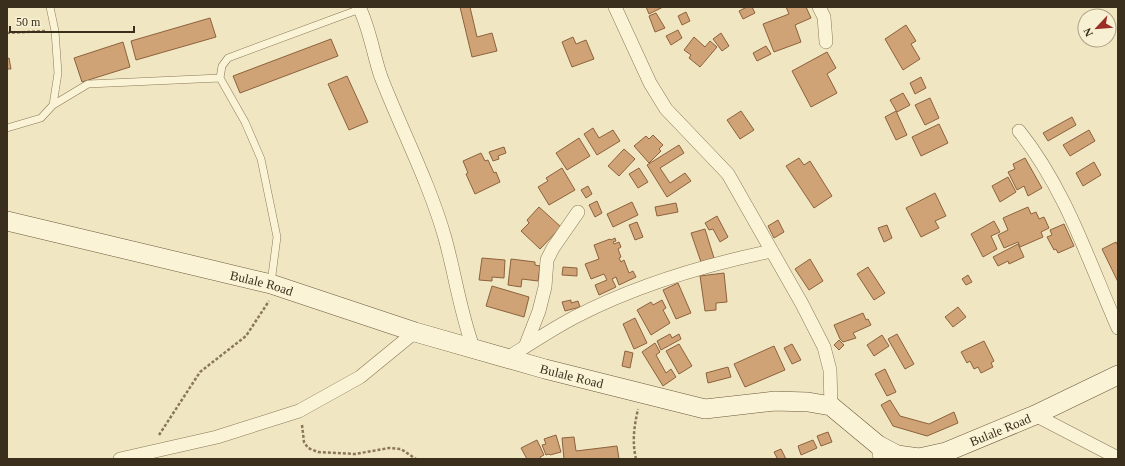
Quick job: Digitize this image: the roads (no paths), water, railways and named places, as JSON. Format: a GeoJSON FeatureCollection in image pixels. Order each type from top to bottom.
{"type":"FeatureCollection","features":[{"type":"Feature","properties":{"kind":"street"},"geometry":{"type":"LineString","coordinates":[[615,7],[647,77],[666,109],[728,174],[824,347],[830,370],[831,406]]}},
{"type":"Feature","properties":{"kind":"street"},"geometry":{"type":"LineString","coordinates":[[819,7],[824,17],[826,42]]}},
{"type":"Feature","properties":{"kind":"street"},"geometry":{"type":"LineString","coordinates":[[360,8],[381,76],[414,152],[434,204],[445,238],[464,321],[473,347]]}},
{"type":"Feature","properties":{"kind":"street"},"geometry":{"type":"LineString","coordinates":[[1019,131],[1037,154],[1051,178],[1118,328]]}},
{"type":"Feature","properties":{"kind":"street"},"geometry":{"type":"LineString","coordinates":[[524,347],[539,310],[545,287],[547,260],[553,248],[578,212]]}},
{"type":"Feature","properties":{"kind":"street","name":"Bulale Road"},"geometry":{"type":"LineString","coordinates":[[7,221],[275,285],[414,332],[473,347],[545,369],[705,409],[775,401],[808,402],[831,406],[879,452],[897,455],[919,458],[946,452],[1035,415],[1118,375]]}},
{"type":"Feature","properties":{"kind":"street"},"geometry":{"type":"LineString","coordinates":[[507,358],[575,317],[623,296],[696,269],[772,251]]}},
{"type":"Feature","properties":{"kind":"street"},"geometry":{"type":"LineString","coordinates":[[120,459],[217,438],[299,411],[360,377],[414,332]]}},
{"type":"Feature","properties":{"kind":"street"},"geometry":{"type":"LineString","coordinates":[[1035,415],[1118,458]]}},
{"type":"Feature","properties":{"kind":"lane"},"geometry":{"type":"LineString","coordinates":[[50,7],[55,31],[58,73],[53,105]]}},
{"type":"Feature","properties":{"kind":"lane"},"geometry":{"type":"LineString","coordinates":[[275,285],[277,237],[261,159],[245,122],[220,78],[222,66],[228,58],[360,8]]}},
{"type":"Feature","properties":{"kind":"lane"},"geometry":{"type":"LineString","coordinates":[[7,128],[41,118],[53,105],[88,84],[220,78]]}}]}
